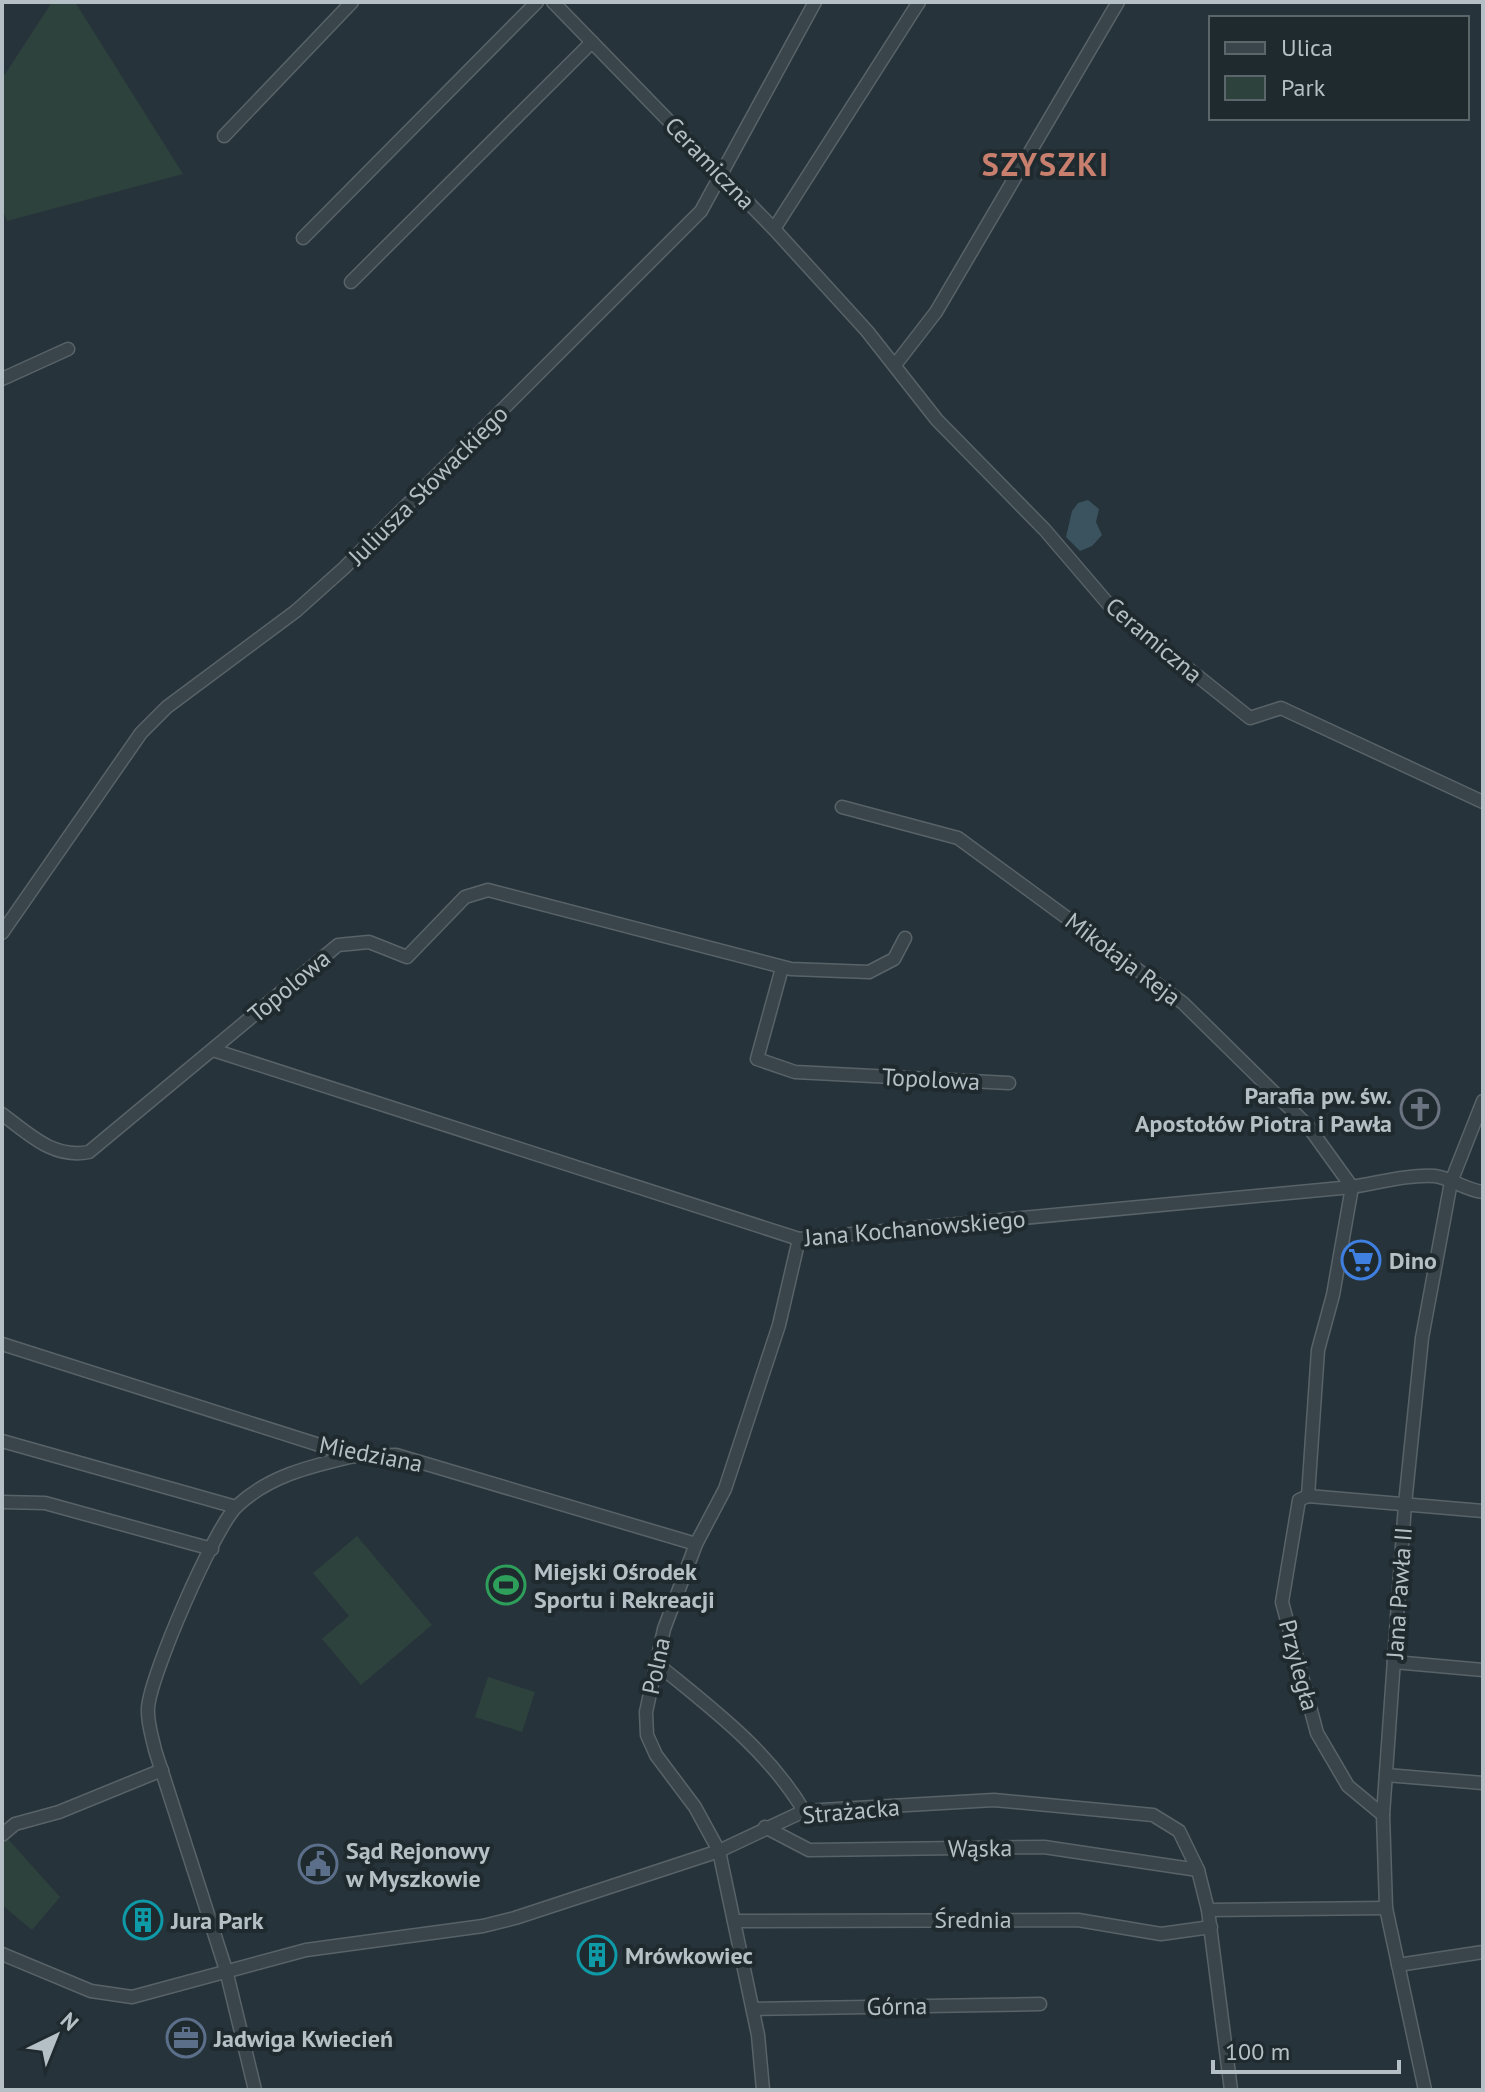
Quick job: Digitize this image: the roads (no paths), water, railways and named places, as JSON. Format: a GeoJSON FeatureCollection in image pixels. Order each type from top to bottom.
{"type":"FeatureCollection","features":[{"type":"Feature","properties":{"kind":"street"},"geometry":{"type":"LineString","coordinates":[[224,136],[352,2]]}},
{"type":"Feature","properties":{"kind":"street"},"geometry":{"type":"LineString","coordinates":[[303,238],[537,2]]}},
{"type":"Feature","properties":{"kind":"street","name":"Ceramiczna"},"geometry":{"type":"LineString","coordinates":[[553,2],[774,229],[895,365],[937,420],[1045,530],[1110,606],[1250,718],[1281,708],[1483,802]]}},
{"type":"Feature","properties":{"kind":"street","name":"Juliusza Słowackiego"},"geometry":{"type":"LineString","coordinates":[[2,933],[151,721],[296,611],[373,540],[690,224],[722,178],[775,70],[815,2]]}},
{"type":"Feature","properties":{"kind":"street"},"geometry":{"type":"LineString","coordinates":[[774,229],[919,2]]}},
{"type":"Feature","properties":{"kind":"street"},"geometry":{"type":"LineString","coordinates":[[895,365],[936,312],[1118,2]]}},
{"type":"Feature","properties":{"kind":"street"},"geometry":{"type":"LineString","coordinates":[[351,282],[592,42]]}},
{"type":"Feature","properties":{"kind":"street"},"geometry":{"type":"LineString","coordinates":[[2,379],[68,349]]}},
{"type":"Feature","properties":{"kind":"street","name":"Mikołaja Reja"},"geometry":{"type":"LineString","coordinates":[[842,807],[958,838],[1183,1003],[1308,1126],[1352,1187]]}},
{"type":"Feature","properties":{"kind":"street","name":"Topolowa"},"geometry":{"type":"LineString","coordinates":[[2,1114],[53,1150],[73,1154],[89,1152],[338,945],[369,942],[407,957],[465,897],[474,892],[488,890],[782,968],[869,972],[894,959],[905,938]]}},
{"type":"Feature","properties":{"kind":"street","name":"Topolowa"},"geometry":{"type":"LineString","coordinates":[[782,968],[757,1059],[795,1072],[1009,1083]]}},
{"type":"Feature","properties":{"kind":"street","name":"Jana Kochanowskiego"},"geometry":{"type":"LineString","coordinates":[[213,1050],[799,1239],[1352,1187],[1437,1176],[1483,1192]]}},
{"type":"Feature","properties":{"kind":"street","name":"Jana Pawła II"},"geometry":{"type":"LineString","coordinates":[[1425,2090],[1386,1908],[1383,1815],[1405,1504],[1422,1338],[1451,1182],[1483,1101]]}},
{"type":"Feature","properties":{"kind":"street","name":"Przyległa"},"geometry":{"type":"LineString","coordinates":[[1352,1187],[1333,1295],[1318,1350],[1308,1496],[1299,1500],[1282,1602],[1317,1733],[1348,1786],[1383,1815]]}},
{"type":"Feature","properties":{"kind":"street","name":"Polna"},"geometry":{"type":"LineString","coordinates":[[763,2090],[753,2009],[719,1851],[695,1807],[656,1755],[647,1735],[646,1712],[669,1614],[696,1544],[725,1489],[779,1325],[799,1239]]}},
{"type":"Feature","properties":{"kind":"street","name":"Miedziana"},"geometry":{"type":"LineString","coordinates":[[2,1344],[354,1456],[396,1455],[696,1544]]}},
{"type":"Feature","properties":{"kind":"street"},"geometry":{"type":"LineString","coordinates":[[2,1441],[236,1507]]}},
{"type":"Feature","properties":{"kind":"street"},"geometry":{"type":"LineString","coordinates":[[255,2090],[226,1970],[162,1770],[149,1721],[150,1697],[176,1627],[212,1549],[236,1507],[290,1471],[354,1456]]}},
{"type":"Feature","properties":{"kind":"street"},"geometry":{"type":"LineString","coordinates":[[1308,1496],[1483,1511]]}},
{"type":"Feature","properties":{"kind":"street"},"geometry":{"type":"LineString","coordinates":[[2,1502],[45,1503],[212,1549]]}},
{"type":"Feature","properties":{"kind":"street"},"geometry":{"type":"LineString","coordinates":[[1394,1662],[1483,1670]]}},
{"type":"Feature","properties":{"kind":"street"},"geometry":{"type":"LineString","coordinates":[[656,1663],[753,1744],[786,1781],[804,1811]]}},
{"type":"Feature","properties":{"kind":"street"},"geometry":{"type":"LineString","coordinates":[[2,1835],[15,1824],[59,1812],[162,1770]]}},
{"type":"Feature","properties":{"kind":"street"},"geometry":{"type":"LineString","coordinates":[[1386,1775],[1483,1783]]}},
{"type":"Feature","properties":{"kind":"street","name":"Strażacka"},"geometry":{"type":"LineString","coordinates":[[2,1954],[86,1989],[123,1998],[151,1994],[226,1970],[350,1942],[483,1926],[719,1851],[804,1811],[994,1800],[1153,1815],[1179,1831],[1198,1870],[1211,1927],[1231,2090]]}},
{"type":"Feature","properties":{"kind":"street","name":"Wąska"},"geometry":{"type":"LineString","coordinates":[[765,1827],[809,1850],[1044,1847],[1198,1870]]}},
{"type":"Feature","properties":{"kind":"street"},"geometry":{"type":"LineString","coordinates":[[1208,1910],[1386,1908]]}},
{"type":"Feature","properties":{"kind":"street","name":"Średnia"},"geometry":{"type":"LineString","coordinates":[[734,1921],[1078,1920],[1161,1934],[1211,1927]]}},
{"type":"Feature","properties":{"kind":"street"},"geometry":{"type":"LineString","coordinates":[[1398,1965],[1483,1952]]}},
{"type":"Feature","properties":{"kind":"street","name":"Górna"},"geometry":{"type":"LineString","coordinates":[[753,2009],[1040,2004]]}},
{"type":"Feature","properties":{"kind":"water"},"geometry":{"type":"Polygon","coordinates":[[[1088,500],[1099,509],[1096,522],[1102,535],[1092,546],[1080,551],[1066,537],[1072,511],[1078,503],[1088,500]]]}},
{"type":"Feature","properties":{"kind":"place","name":"Parafia pw. św. Apostołów Piotra i Pawła"},"geometry":{"type":"Point","coordinates":[1420,1109]}},
{"type":"Feature","properties":{"kind":"place","name":"Dino"},"geometry":{"type":"Point","coordinates":[1361,1260]}},
{"type":"Feature","properties":{"kind":"place","name":"Miejski Ośrodek Sportu i Rekreacji"},"geometry":{"type":"Point","coordinates":[506,1585]}},
{"type":"Feature","properties":{"kind":"place","name":"Sąd Rejonowy w Myszkowie"},"geometry":{"type":"Point","coordinates":[318,1864]}},
{"type":"Feature","properties":{"kind":"place","name":"Jura Park"},"geometry":{"type":"Point","coordinates":[143,1920]}},
{"type":"Feature","properties":{"kind":"place","name":"Mrówkowiec"},"geometry":{"type":"Point","coordinates":[597,1955]}},
{"type":"Feature","properties":{"kind":"place","name":"Jadwiga Kwiecień"},"geometry":{"type":"Point","coordinates":[186,2038]}},
{"type":"Feature","properties":{"kind":"district","name":"SZYSZKI"},"geometry":{"type":"Point","coordinates":[1046,164]}}]}
